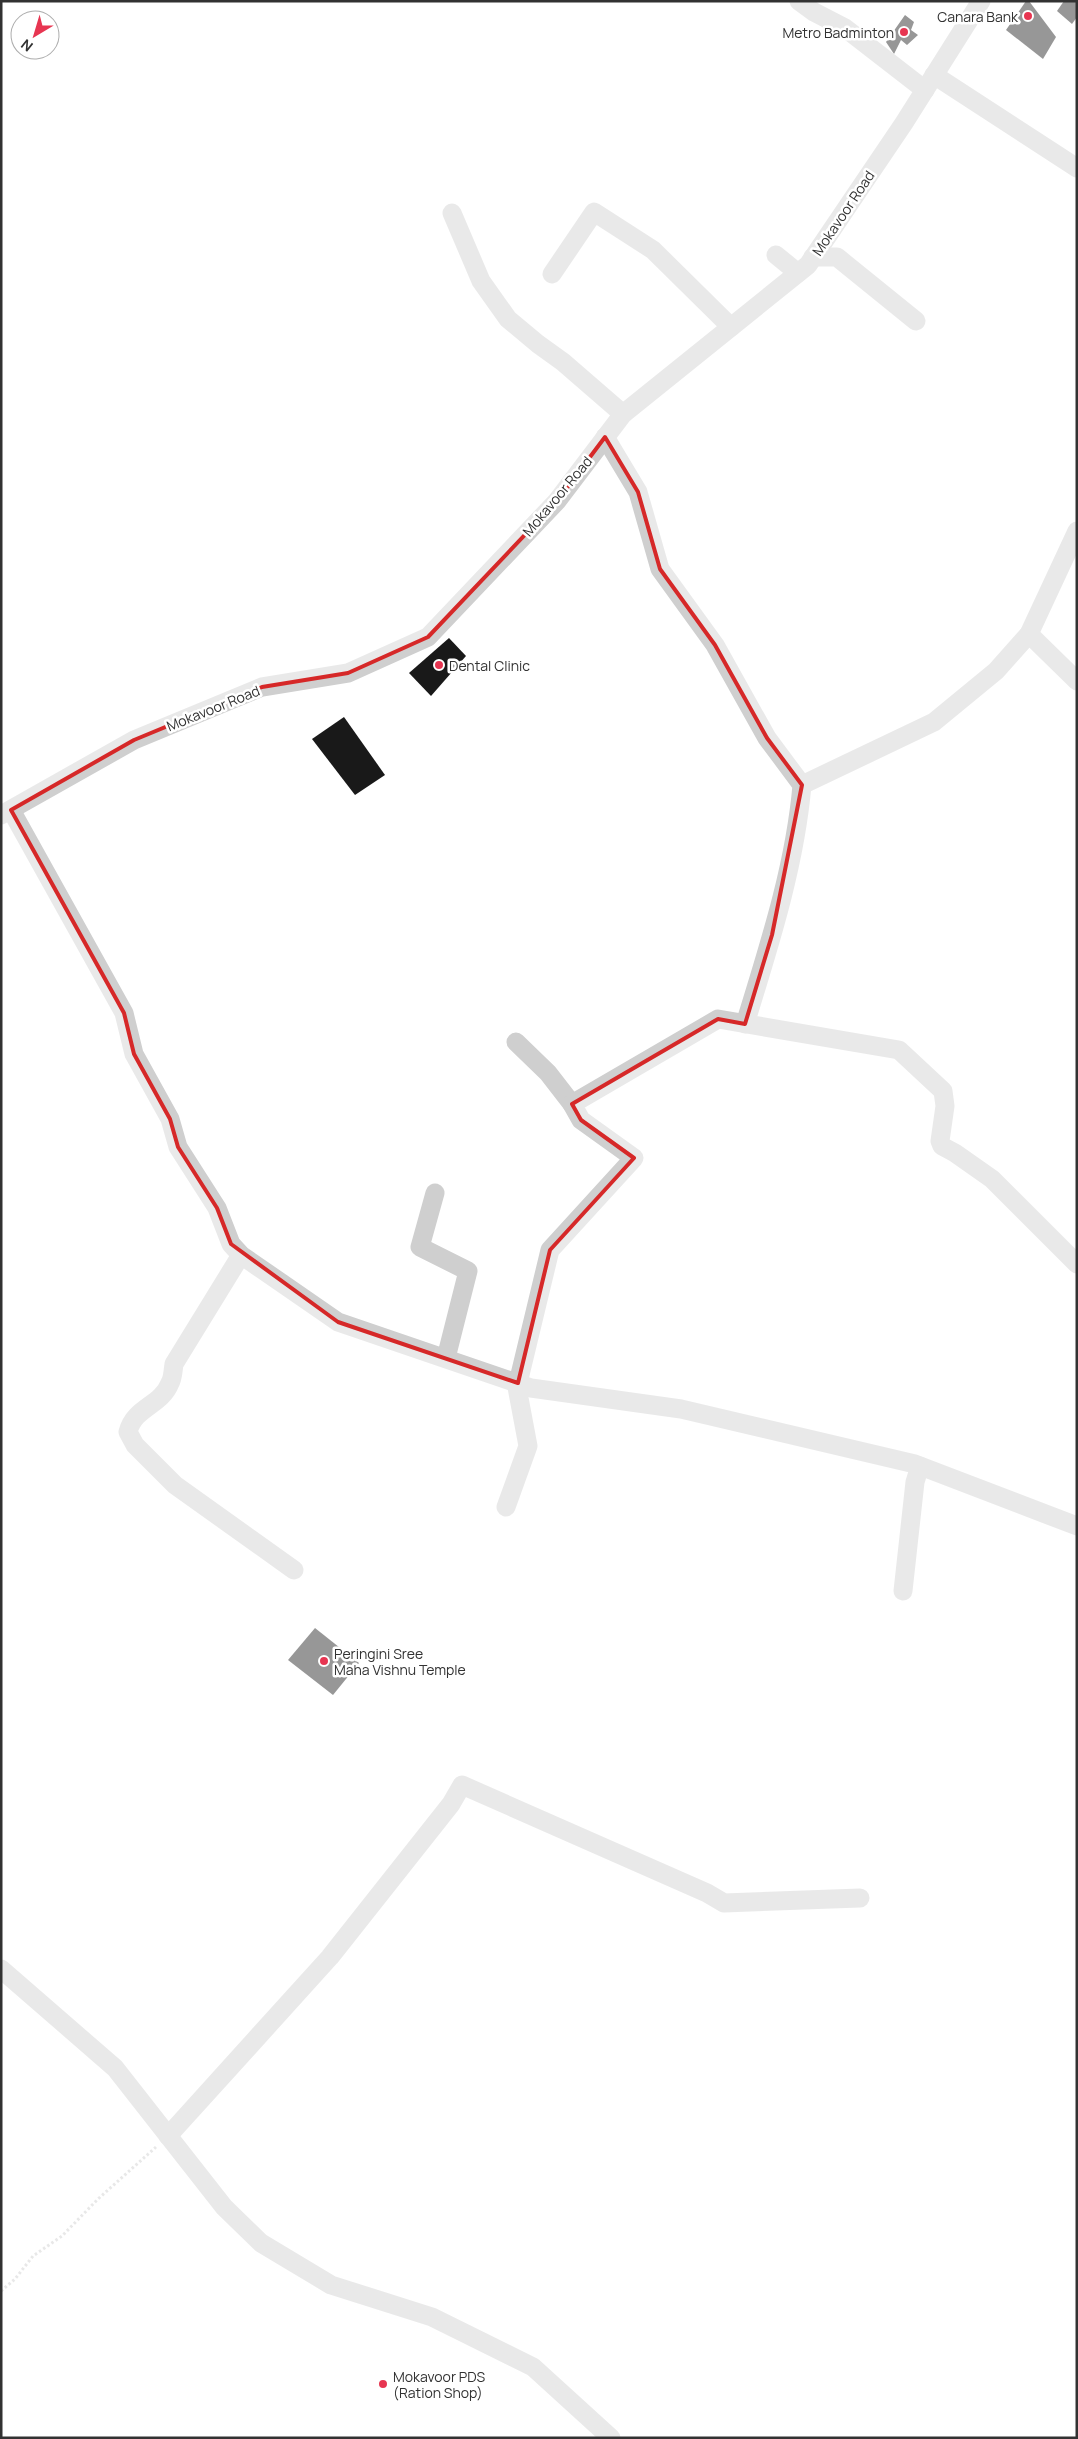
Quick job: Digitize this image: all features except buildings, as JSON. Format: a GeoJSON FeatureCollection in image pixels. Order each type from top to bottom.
{"type":"FeatureCollection","features":[{"type":"Feature","properties":{"kind":"street"},"geometry":{"type":"LineString","coordinates":[[800,1],[814,12],[845,28],[929,83],[1077,168]]}},
{"type":"Feature","properties":{"kind":"street","name":"Mokavoor Road"},"geometry":{"type":"LineString","coordinates":[[6,812],[134,740],[262,687],[348,673],[428,637],[557,501],[623,414],[798,273],[813,257],[929,83],[981,1]]}},
{"type":"Feature","properties":{"kind":"street"},"geometry":{"type":"LineString","coordinates":[[552,274],[594,212],[653,250],[731,327]]}},
{"type":"Feature","properties":{"kind":"street"},"geometry":{"type":"LineString","coordinates":[[452,213],[481,281],[508,319],[563,362],[623,414]]}},
{"type":"Feature","properties":{"kind":"street"},"geometry":{"type":"LineString","coordinates":[[776,255],[798,273]]}},
{"type":"Feature","properties":{"kind":"street"},"geometry":{"type":"LineString","coordinates":[[813,257],[837,257],[916,321]]}},
{"type":"Feature","properties":{"kind":"street"},"geometry":{"type":"LineString","coordinates":[[605,437],[638,492],[660,569],[715,645],[767,738],[802,785],[800,812],[772,935],[745,1024]]}},
{"type":"Feature","properties":{"kind":"street"},"geometry":{"type":"LineString","coordinates":[[802,785],[934,722],[996,671],[1029,634],[1077,531]]}},
{"type":"Feature","properties":{"kind":"street"},"geometry":{"type":"LineString","coordinates":[[1029,634],[1077,681]]}},
{"type":"Feature","properties":{"kind":"street"},"geometry":{"type":"LineString","coordinates":[[6,812],[124,1013],[134,1054],[167,1113],[178,1146],[198,1176],[208,1198],[217,1208],[231,1244],[242,1255],[338,1322],[531,1388],[681,1409],[920,1466],[1077,1526]]}},
{"type":"Feature","properties":{"kind":"street"},"geometry":{"type":"LineString","coordinates":[[572,1104],[718,1019],[899,1050],[943,1091],[945,1106],[940,1141],[942,1146],[992,1179],[1077,1264]]}},
{"type":"Feature","properties":{"kind":"street"},"geometry":{"type":"LineString","coordinates":[[506,1508],[528,1446],[517,1383],[550,1250],[634,1158],[581,1120],[572,1104],[548,1074],[516,1042]]}},
{"type":"Feature","properties":{"kind":"street"},"geometry":{"type":"LineString","coordinates":[[435,1193],[420,1247],[468,1271],[446,1358]]}},
{"type":"Feature","properties":{"kind":"street"},"geometry":{"type":"LineString","coordinates":[[242,1255],[174,1364],[170,1384],[151,1405],[130,1422],[128,1432],[135,1445],[175,1485],[294,1570]]}},
{"type":"Feature","properties":{"kind":"street"},"geometry":{"type":"LineString","coordinates":[[903,1592],[915,1482],[920,1466]]}},
{"type":"Feature","properties":{"kind":"street"},"geometry":{"type":"LineString","coordinates":[[168,2136],[330,1957],[452,1804],[462,1785],[699,1889],[724,1903],[860,1898]]}},
{"type":"Feature","properties":{"kind":"street"},"geometry":{"type":"LineString","coordinates":[[1,1969],[115,2068],[224,2207],[261,2244],[332,2284],[432,2317],[533,2367],[611,2438]]}},
{"type":"Feature","properties":{"kind":"path"},"geometry":{"type":"LineString","coordinates":[[1,2291],[15,2279],[33,2256],[62,2236],[98,2199],[168,2136]]}},
{"type":"Feature","properties":{"kind":"highlighted area"},"geometry":{"type":"Polygon","coordinates":[[[605,437],[638,492],[660,569],[715,645],[767,738],[802,785],[772,935],[745,1024],[718,1019],[572,1104],[581,1120],[634,1158],[550,1250],[518,1383],[338,1322],[231,1244],[217,1208],[178,1147],[170,1119],[134,1054],[124,1013],[11,810],[134,740],[262,687],[348,673],[428,637],[557,501],[605,437]]]}},
{"type":"Feature","properties":{"kind":"place","name":"Canara Bank"},"geometry":{"type":"Point","coordinates":[1028,16]}},
{"type":"Feature","properties":{"kind":"place","name":"Metro Badminton"},"geometry":{"type":"Point","coordinates":[904,32]}},
{"type":"Feature","properties":{"kind":"place","name":"Dental Clinic"},"geometry":{"type":"Point","coordinates":[439,665]}},
{"type":"Feature","properties":{"kind":"place","name":"Peringini Sree Maha Vishnu Temple"},"geometry":{"type":"Point","coordinates":[324,1661]}},
{"type":"Feature","properties":{"kind":"place","name":"Mokavoor PDS (Ration Shop)"},"geometry":{"type":"Point","coordinates":[383,2384]}}]}
